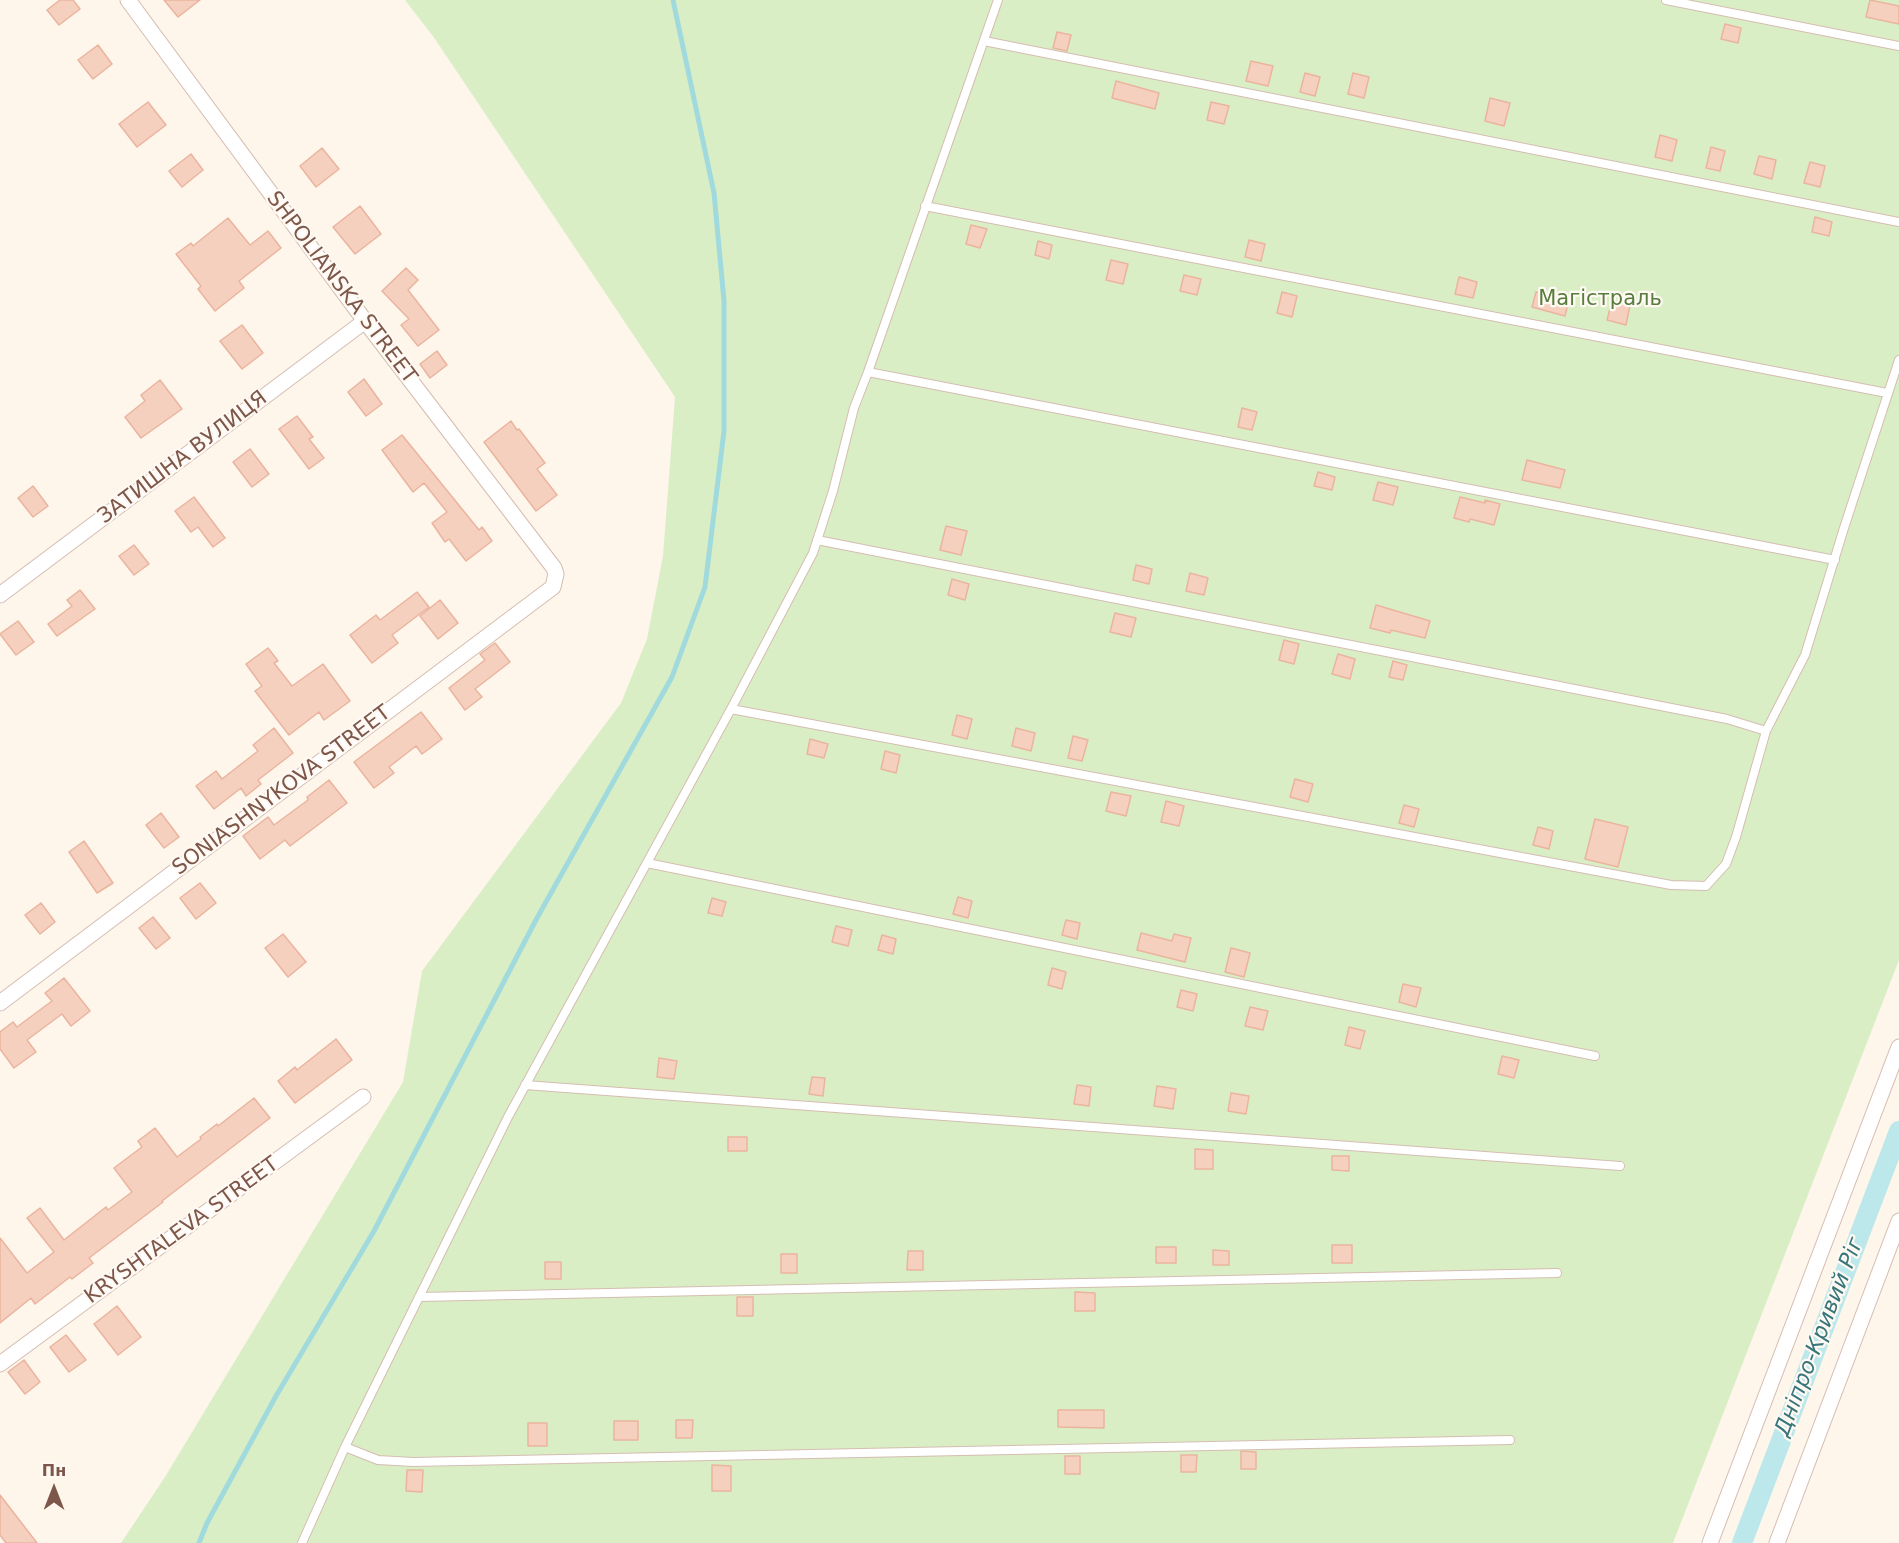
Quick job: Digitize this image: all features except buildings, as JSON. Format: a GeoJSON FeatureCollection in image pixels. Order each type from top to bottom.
{"type":"FeatureCollection","features":[{"type":"Feature","properties":{"kind":"street","name":"SHPOLIANSKA STREET"},"geometry":{"type":"LineString","coordinates":[[128,0],[365,321],[554,568],[556,574]]}},
{"type":"Feature","properties":{"kind":"street","name":"ЗАТИШНА ВУЛИЦЯ"},"geometry":{"type":"LineString","coordinates":[[0,595],[365,321]]}},
{"type":"Feature","properties":{"kind":"street","name":"SONIASHNYKOVA STREET"},"geometry":{"type":"LineString","coordinates":[[0,1003],[553,587],[556,574]]}},
{"type":"Feature","properties":{"kind":"street"},"geometry":{"type":"LineString","coordinates":[[1710,1543],[1899,1047]]}},
{"type":"Feature","properties":{"kind":"street","name":"KRYSHTALEVA STREET"},"geometry":{"type":"LineString","coordinates":[[0,1364],[363,1097]]}},
{"type":"Feature","properties":{"kind":"street"},"geometry":{"type":"LineString","coordinates":[[1777,1543],[1899,1221]]}},
{"type":"Feature","properties":{"kind":"lane"},"geometry":{"type":"LineString","coordinates":[[302,1543],[345,1447],[525,1085],[731,709],[813,553],[833,491],[854,408],[998,0]]}},
{"type":"Feature","properties":{"kind":"lane"},"geometry":{"type":"LineString","coordinates":[[1666,0],[1899,46]]}},
{"type":"Feature","properties":{"kind":"lane"},"geometry":{"type":"LineString","coordinates":[[984,41],[1899,222]]}},
{"type":"Feature","properties":{"kind":"lane"},"geometry":{"type":"LineString","coordinates":[[925,206],[1887,393]]}},
{"type":"Feature","properties":{"kind":"lane"},"geometry":{"type":"LineString","coordinates":[[731,709],[1671,885],[1706,886],[1726,864],[1736,837],[1766,731],[1805,655],[1899,360]]}},
{"type":"Feature","properties":{"kind":"lane"},"geometry":{"type":"LineString","coordinates":[[868,372],[1835,560]]}},
{"type":"Feature","properties":{"kind":"lane"},"geometry":{"type":"LineString","coordinates":[[817,540],[1726,719],[1766,731]]}},
{"type":"Feature","properties":{"kind":"lane"},"geometry":{"type":"LineString","coordinates":[[647,862],[1595,1056]]}},
{"type":"Feature","properties":{"kind":"lane"},"geometry":{"type":"LineString","coordinates":[[525,1085],[1620,1166]]}},
{"type":"Feature","properties":{"kind":"lane"},"geometry":{"type":"LineString","coordinates":[[419,1297],[1557,1273]]}},
{"type":"Feature","properties":{"kind":"lane"},"geometry":{"type":"LineString","coordinates":[[345,1447],[378,1460],[413,1462],[1510,1440]]}},
{"type":"Feature","properties":{"kind":"green space","name":"Магістраль"},"geometry":{"type":"Polygon","coordinates":[[[405,0],[1899,0],[1899,960],[1673,1543],[121,1543],[165,1477],[403,1082],[422,971],[621,703],[647,639],[663,556],[675,397],[435,39],[405,0]]]}},
{"type":"Feature","properties":{"kind":"waterway"},"geometry":{"type":"LineString","coordinates":[[199,1543],[207,1523],[276,1396],[374,1231],[537,918],[672,677],[705,587],[724,431],[724,301],[714,193],[673,0]]}},
{"type":"Feature","properties":{"kind":"waterway","name":"Дніпро-Кривий Ріг"},"geometry":{"type":"LineString","coordinates":[[1742,1543],[1899,1131]]}}]}
